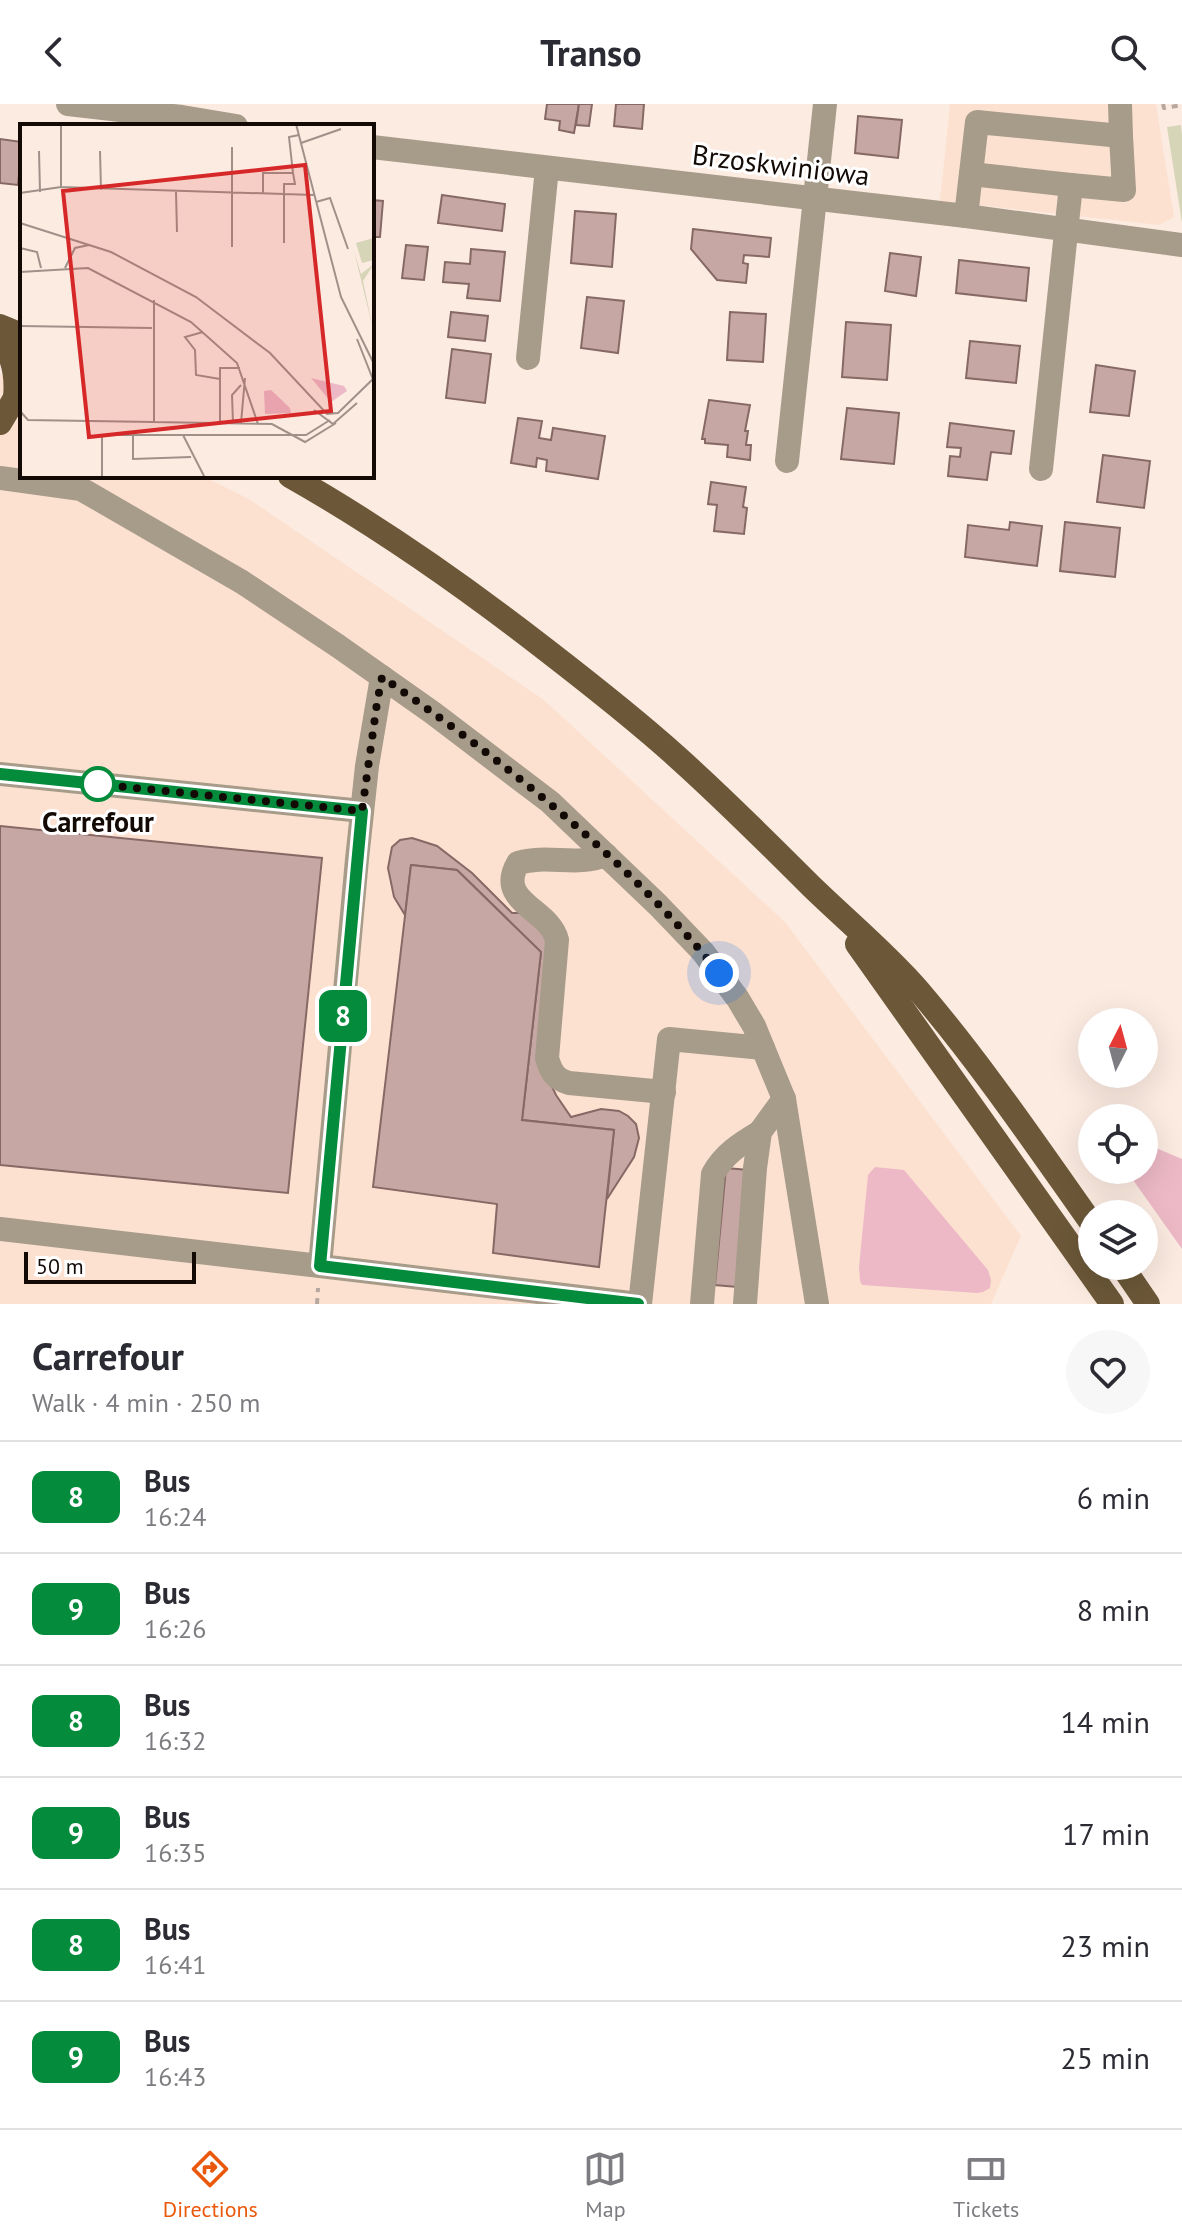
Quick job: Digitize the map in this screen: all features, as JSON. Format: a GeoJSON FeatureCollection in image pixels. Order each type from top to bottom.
{"type":"FeatureCollection","features":[{"type":"Feature","properties":{"kind":"main road"},"geometry":{"type":"LineString","coordinates":[[0,326],[20,334]]}},
{"type":"Feature","properties":{"kind":"main road"},"geometry":{"type":"LineString","coordinates":[[0,339],[10,355],[18,395],[0,423]]}},
{"type":"Feature","properties":{"kind":"main road"},"geometry":{"type":"LineString","coordinates":[[293,478],[430,563],[497,612],[589,683],[734,809],[869,939],[918,991],[1003,1097],[1078,1204]]}},
{"type":"Feature","properties":{"kind":"main road"},"geometry":{"type":"LineString","coordinates":[[826,900],[1108,1300]]}},
{"type":"Feature","properties":{"kind":"main road"},"geometry":{"type":"LineString","coordinates":[[1132,1280],[1148,1304]]}},
{"type":"Feature","properties":{"kind":"street"},"geometry":{"type":"LineString","coordinates":[[68,104],[183,111],[229,124]]}},
{"type":"Feature","properties":{"kind":"street"},"geometry":{"type":"LineString","coordinates":[[787,461],[825,104]]}},
{"type":"Feature","properties":{"kind":"street"},"geometry":{"type":"LineString","coordinates":[[971,174],[1124,190],[1120,104]]}},
{"type":"Feature","properties":{"kind":"street"},"geometry":{"type":"LineString","coordinates":[[966,216],[977,122],[1121,136]]}},
{"type":"Feature","properties":{"kind":"street","name":"Brzoskwiniowa"},"geometry":{"type":"LineString","coordinates":[[374,147],[966,216],[1182,245]]}},
{"type":"Feature","properties":{"kind":"street"},"geometry":{"type":"LineString","coordinates":[[528,358],[547,168]]}},
{"type":"Feature","properties":{"kind":"street"},"geometry":{"type":"LineString","coordinates":[[1041,469],[1071,185]]}},
{"type":"Feature","properties":{"kind":"street"},"geometry":{"type":"LineString","coordinates":[[0,478],[81,489],[242,582],[433,713],[550,802],[658,905],[703,952],[738,999],[784,1099],[817,1304]]}},
{"type":"Feature","properties":{"kind":"street"},"geometry":{"type":"LineString","coordinates":[[320,1266],[362,811],[382,677]]}},
{"type":"Feature","properties":{"kind":"street"},"geometry":{"type":"LineString","coordinates":[[0,774],[362,811]]}},
{"type":"Feature","properties":{"kind":"street"},"geometry":{"type":"LineString","coordinates":[[606,855],[583,862],[532,859],[518,863],[513,872],[517,895],[555,930],[557,940],[547,1058],[551,1072],[559,1080],[569,1083],[664,1092]]}},
{"type":"Feature","properties":{"kind":"street"},"geometry":{"type":"LineString","coordinates":[[0,1229],[639,1304],[669,1039],[763,1048]]}},
{"type":"Feature","properties":{"kind":"street"},"geometry":{"type":"LineString","coordinates":[[702,1304],[713,1174],[733,1148],[760,1132],[784,1099]]}},
{"type":"Feature","properties":{"kind":"street"},"geometry":{"type":"LineString","coordinates":[[745,1304],[760,1132]]}},
{"type":"Feature","properties":{"kind":"path"},"geometry":{"type":"LineString","coordinates":[[1163,104],[1164,108],[1182,105]]}},
{"type":"Feature","properties":{"kind":"shaded area"},"geometry":{"type":"Polygon","coordinates":[[[950,104],[1156,104],[1174,217],[1159,225],[940,201],[950,104]]]}},
{"type":"Feature","properties":{"kind":"shaded area"},"geometry":{"type":"Polygon","coordinates":[[[0,374],[20,384],[20,478],[207,478],[249,499],[544,700],[785,922],[1021,1236],[991,1304],[0,1304],[0,374]]]}},
{"type":"Feature","properties":{"kind":"shaded area"},"geometry":{"type":"Polygon","coordinates":[[[1158,1149],[1182,1159],[1182,1249],[1158,1215],[1158,1200],[1147,1200],[1136,1184],[1158,1184],[1158,1149]]]}},
{"type":"Feature","properties":{"kind":"shaded area"},"geometry":{"type":"Polygon","coordinates":[[[875,1167],[904,1170],[988,1270],[990,1288],[977,1293],[862,1285],[859,1267],[868,1175],[875,1167]]]}},
{"type":"Feature","properties":{"kind":"green space"},"geometry":{"type":"Polygon","coordinates":[[[1181,125],[1182,135],[1182,223],[1167,127],[1181,125]]]}},
{"type":"Feature","properties":{"kind":"building"},"geometry":{"type":"Polygon","coordinates":[[[547,104],[579,104],[574,133],[559,130],[560,121],[545,119],[547,104]]]}},
{"type":"Feature","properties":{"kind":"building"},"geometry":{"type":"Polygon","coordinates":[[[579,104],[592,104],[589,126],[576,125],[579,104]]]}},
{"type":"Feature","properties":{"kind":"building"},"geometry":{"type":"Polygon","coordinates":[[[616,104],[644,104],[642,129],[614,126],[616,104]]]}},
{"type":"Feature","properties":{"kind":"building"},"geometry":{"type":"Polygon","coordinates":[[[858,116],[902,120],[898,158],[855,153],[858,116]]]}},
{"type":"Feature","properties":{"kind":"building"},"geometry":{"type":"Polygon","coordinates":[[[0,139],[20,142],[18,185],[0,183],[0,139]]]}},
{"type":"Feature","properties":{"kind":"building"},"geometry":{"type":"Polygon","coordinates":[[[442,195],[505,204],[502,231],[438,223],[442,195]]]}},
{"type":"Feature","properties":{"kind":"building"},"geometry":{"type":"Polygon","coordinates":[[[374,200],[383,201],[380,237],[374,237],[374,200]]]}},
{"type":"Feature","properties":{"kind":"building"},"geometry":{"type":"Polygon","coordinates":[[[575,211],[616,214],[612,267],[571,263],[575,211]]]}},
{"type":"Feature","properties":{"kind":"building"},"geometry":{"type":"Polygon","coordinates":[[[693,229],[771,238],[769,257],[744,255],[743,263],[748,264],[746,283],[717,280],[691,249],[693,229]]]}},
{"type":"Feature","properties":{"kind":"building"},"geometry":{"type":"Polygon","coordinates":[[[406,245],[428,247],[424,280],[402,278],[406,245]]]}},
{"type":"Feature","properties":{"kind":"building"},"geometry":{"type":"Polygon","coordinates":[[[471,249],[505,252],[500,301],[467,298],[469,284],[443,282],[445,262],[470,264],[471,249]]]}},
{"type":"Feature","properties":{"kind":"building"},"geometry":{"type":"Polygon","coordinates":[[[890,253],[921,257],[916,296],[885,291],[890,253]]]}},
{"type":"Feature","properties":{"kind":"building"},"geometry":{"type":"Polygon","coordinates":[[[959,260],[1029,268],[1026,301],[956,293],[959,260]]]}},
{"type":"Feature","properties":{"kind":"building"},"geometry":{"type":"Polygon","coordinates":[[[587,297],[624,301],[618,353],[581,348],[587,297]]]}},
{"type":"Feature","properties":{"kind":"building"},"geometry":{"type":"Polygon","coordinates":[[[451,312],[488,316],[485,341],[448,337],[451,312]]]}},
{"type":"Feature","properties":{"kind":"building"},"geometry":{"type":"Polygon","coordinates":[[[730,312],[766,314],[763,362],[727,360],[730,312]]]}},
{"type":"Feature","properties":{"kind":"building"},"geometry":{"type":"Polygon","coordinates":[[[846,322],[891,325],[887,380],[842,377],[846,322]]]}},
{"type":"Feature","properties":{"kind":"building"},"geometry":{"type":"Polygon","coordinates":[[[970,341],[1020,346],[1016,383],[966,378],[970,341]]]}},
{"type":"Feature","properties":{"kind":"building"},"geometry":{"type":"Polygon","coordinates":[[[452,349],[491,354],[485,403],[446,398],[452,349]]]}},
{"type":"Feature","properties":{"kind":"building"},"geometry":{"type":"Polygon","coordinates":[[[1096,365],[1135,371],[1129,416],[1090,412],[1096,365]]]}},
{"type":"Feature","properties":{"kind":"building"},"geometry":{"type":"Polygon","coordinates":[[[709,400],[750,405],[745,431],[748,431],[746,445],[751,445],[750,460],[727,457],[728,445],[705,443],[702,439],[709,400]]]}},
{"type":"Feature","properties":{"kind":"building"},"geometry":{"type":"Polygon","coordinates":[[[847,408],[899,413],[894,464],[841,459],[847,408]]]}},
{"type":"Feature","properties":{"kind":"building"},"geometry":{"type":"Polygon","coordinates":[[[518,418],[542,421],[539,438],[551,440],[553,428],[605,436],[598,479],[546,471],[547,460],[537,458],[536,467],[511,463],[518,418]]]}},
{"type":"Feature","properties":{"kind":"building"},"geometry":{"type":"Polygon","coordinates":[[[950,423],[1014,431],[1011,454],[991,452],[987,480],[948,476],[950,456],[960,457],[961,448],[947,447],[950,423]]]}},
{"type":"Feature","properties":{"kind":"building"},"geometry":{"type":"Polygon","coordinates":[[[1103,455],[1150,461],[1144,508],[1097,502],[1103,455]]]}},
{"type":"Feature","properties":{"kind":"building"},"geometry":{"type":"Polygon","coordinates":[[[711,482],[746,487],[744,534],[714,531],[717,505],[708,504],[711,482]]]}},
{"type":"Feature","properties":{"kind":"building"},"geometry":{"type":"Polygon","coordinates":[[[1010,522],[1042,526],[1037,566],[965,557],[968,525],[1009,530],[1010,522]]]}},
{"type":"Feature","properties":{"kind":"building"},"geometry":{"type":"Polygon","coordinates":[[[1065,522],[1120,528],[1115,577],[1060,571],[1065,522]]]}},
{"type":"Feature","properties":{"kind":"building"},"geometry":{"type":"Polygon","coordinates":[[[0,826],[322,858],[288,1193],[0,1165],[0,826]]]}},
{"type":"Feature","properties":{"kind":"building"},"geometry":{"type":"Polygon","coordinates":[[[412,838],[437,846],[472,873],[512,913],[522,913],[553,941],[546,1074],[571,1117],[601,1109],[619,1111],[636,1124],[639,1138],[634,1157],[607,1199],[614,1130],[522,1120],[541,952],[457,870],[411,865],[405,915],[394,897],[388,868],[392,847],[400,840],[412,838]]]}},
{"type":"Feature","properties":{"kind":"building"},"geometry":{"type":"Polygon","coordinates":[[[411,865],[457,870],[541,952],[522,1120],[614,1130],[599,1267],[493,1253],[497,1204],[373,1187],[411,865]]]}},
{"type":"Feature","properties":{"kind":"building"},"geometry":{"type":"Polygon","coordinates":[[[726,1168],[748,1170],[737,1287],[715,1285],[726,1168]]]}},
{"type":"Feature","properties":{"kind":"bus line","name":"8"},"geometry":{"type":"LineString","coordinates":[[0,774],[362,811],[320,1266],[638,1304]]}},
{"type":"Feature","properties":{"kind":"place","name":"Carrefour"},"geometry":{"type":"Point","coordinates":[98,784]}},
{"type":"Feature","properties":{"kind":"route"},"geometry":{"type":"LineString","coordinates":[[98,784],[362,811],[382,677],[550,802],[658,905],[719,973]]}}]}
